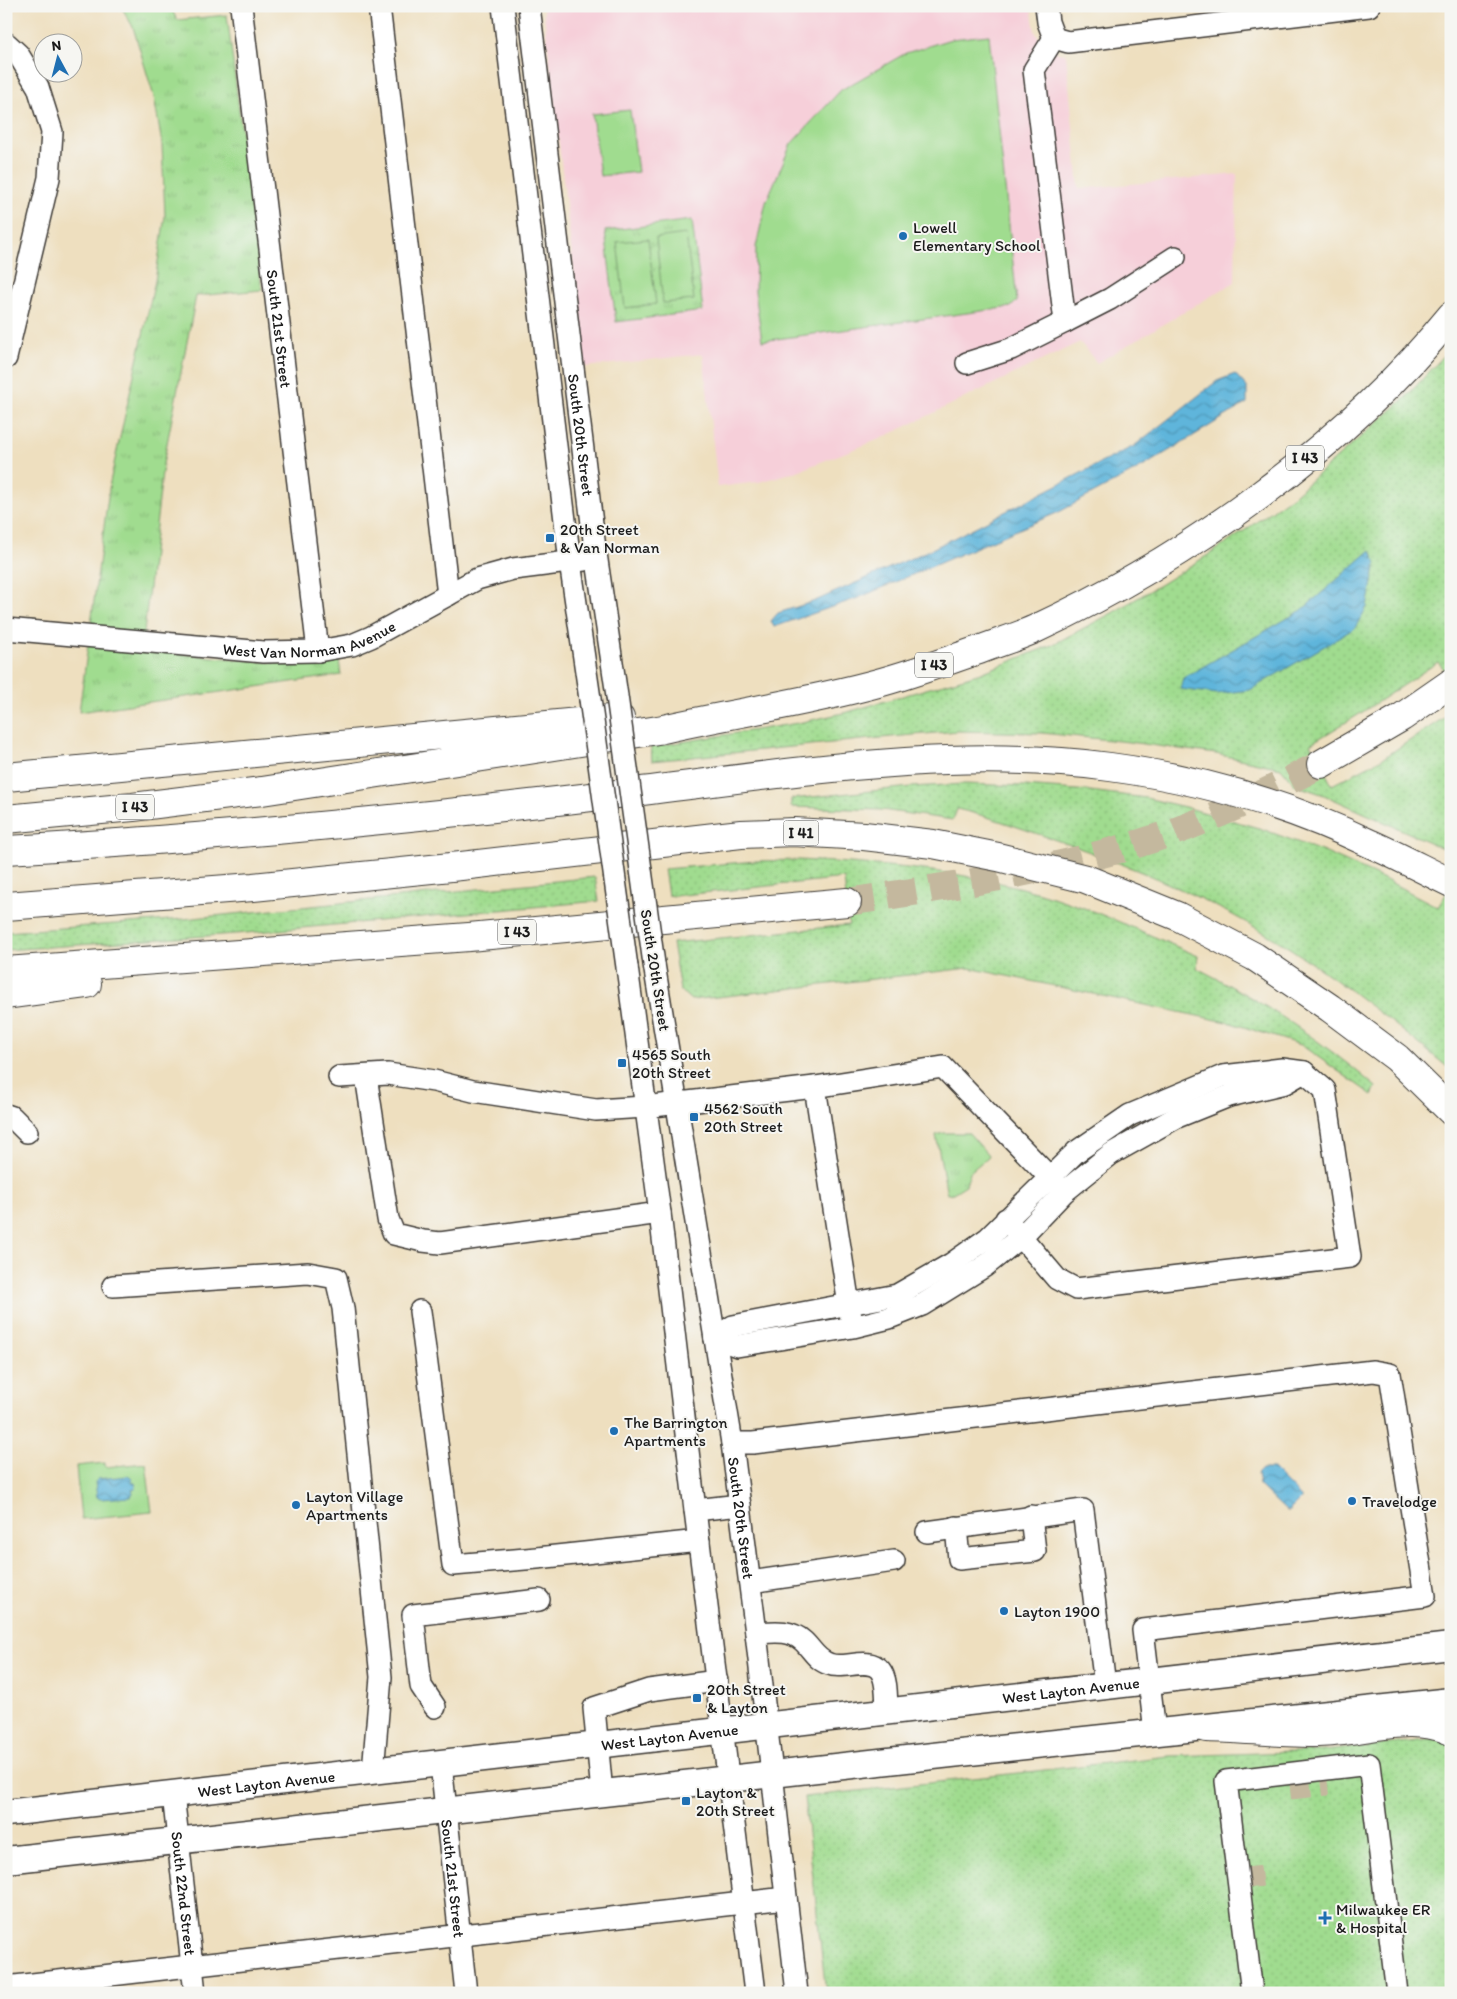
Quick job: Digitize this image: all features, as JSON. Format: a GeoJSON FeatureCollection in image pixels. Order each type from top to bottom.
{"type":"FeatureCollection","features":[{"type":"Feature","properties":{"kind":"highway","name":"I 43"},"geometry":{"type":"LineString","coordinates":[[6,819],[133,807],[262,791],[658,730],[716,717],[798,703],[889,680],[1034,630],[1122,584],[1221,523],[1290,471],[1360,414],[1434,337],[1451,316]]}},
{"type":"Feature","properties":{"kind":"highway"},"geometry":{"type":"LineString","coordinates":[[1321,764],[1402,717],[1451,683]]}},
{"type":"Feature","properties":{"kind":"highway"},"geometry":{"type":"LineString","coordinates":[[6,777],[654,714],[716,717]]}},
{"type":"Feature","properties":{"kind":"highway"},"geometry":{"type":"LineString","coordinates":[[6,850],[219,837],[886,763],[978,759],[1064,762],[1110,767],[1191,782],[1242,795],[1370,843],[1451,883]]}},
{"type":"Feature","properties":{"kind":"highway","name":"I 41"},"geometry":{"type":"LineString","coordinates":[[6,906],[262,886],[461,866],[741,834],[802,833],[864,836],[933,844],[998,857],[1086,879],[1177,916],[1255,957],[1330,1008],[1397,1058],[1451,1111]]}},
{"type":"Feature","properties":{"kind":"highway","name":"I 43"},"geometry":{"type":"LineString","coordinates":[[6,972],[469,937],[847,902]]}},
{"type":"Feature","properties":{"kind":"highway"},"geometry":{"type":"LineString","coordinates":[[6,995],[49,988],[168,977],[186,959]]}},
{"type":"Feature","properties":{"kind":"highway"},"geometry":{"type":"LineString","coordinates":[[1207,1728],[1320,1733],[1418,1723],[1437,1725],[1451,1731]]}},
{"type":"Feature","properties":{"kind":"main road","name":"West Layton Avenue"},"geometry":{"type":"LineString","coordinates":[[6,1812],[598,1746],[1105,1685],[1451,1646]]}},
{"type":"Feature","properties":{"kind":"main road"},"geometry":{"type":"LineString","coordinates":[[6,1860],[772,1774],[1451,1701]]}},
{"type":"Feature","properties":{"kind":"street","name":"South 21st Street"},"geometry":{"type":"LineString","coordinates":[[242,6],[318,651]]}},
{"type":"Feature","properties":{"kind":"street"},"geometry":{"type":"LineString","coordinates":[[379,6],[448,595]]}},
{"type":"Feature","properties":{"kind":"street","name":"South 20th Street"},"geometry":{"type":"LineString","coordinates":[[503,6],[570,562],[660,1213],[755,1993]]}},
{"type":"Feature","properties":{"kind":"street","name":"South 20th Street"},"geometry":{"type":"LineString","coordinates":[[529,6],[597,559],[654,964],[732,1443],[750,1582],[797,1993]]}},
{"type":"Feature","properties":{"kind":"street"},"geometry":{"type":"LineString","coordinates":[[1046,6],[1048,22],[1054,38]]}},
{"type":"Feature","properties":{"kind":"street"},"geometry":{"type":"LineString","coordinates":[[1054,38],[1068,42],[1369,6]]}},
{"type":"Feature","properties":{"kind":"street"},"geometry":{"type":"LineString","coordinates":[[1054,38],[1034,70],[1065,322]]}},
{"type":"Feature","properties":{"kind":"street"},"geometry":{"type":"LineString","coordinates":[[6,43],[18,54],[38,87],[52,132],[48,178],[6,358]]}},
{"type":"Feature","properties":{"kind":"street"},"geometry":{"type":"LineString","coordinates":[[967,363],[1011,349],[1065,322],[1110,299],[1175,257]]}},
{"type":"Feature","properties":{"kind":"street","name":"West Van Norman Avenue"},"geometry":{"type":"LineString","coordinates":[[6,629],[263,652],[318,651],[352,645],[372,637],[477,579],[495,572],[597,559]]}},
{"type":"Feature","properties":{"kind":"street"},"geometry":{"type":"LineString","coordinates":[[339,1077],[388,1074],[434,1081],[473,1091],[596,1110],[645,1107],[815,1087],[943,1067],[1057,1185]]}},
{"type":"Feature","properties":{"kind":"street"},"geometry":{"type":"LineString","coordinates":[[715,1338],[737,1346],[853,1328],[889,1318],[922,1305],[985,1266],[1021,1237],[1057,1185],[1076,1152],[1130,1115],[1223,1076],[1282,1069],[1304,1072],[1324,1090],[1350,1257],[1076,1289],[1057,1279],[1021,1237],[1006,1220]]}},
{"type":"Feature","properties":{"kind":"street"},"geometry":{"type":"LineString","coordinates":[[366,1076],[388,1219],[394,1234],[440,1243],[660,1213]]}},
{"type":"Feature","properties":{"kind":"street"},"geometry":{"type":"LineString","coordinates":[[815,1087],[853,1328]]}},
{"type":"Feature","properties":{"kind":"street"},"geometry":{"type":"LineString","coordinates":[[6,1115],[12,1117],[26,1132]]}},
{"type":"Feature","properties":{"kind":"street"},"geometry":{"type":"LineString","coordinates":[[715,1338],[733,1326],[897,1295],[951,1264],[988,1238],[1006,1220],[1057,1185]]}},
{"type":"Feature","properties":{"kind":"street"},"geometry":{"type":"LineString","coordinates":[[113,1286],[308,1273],[336,1278],[344,1318],[381,1677],[372,1771]]}},
{"type":"Feature","properties":{"kind":"street"},"geometry":{"type":"LineString","coordinates":[[420,1312],[453,1565],[699,1541]]}},
{"type":"Feature","properties":{"kind":"street"},"geometry":{"type":"LineString","coordinates":[[732,1443],[753,1443],[1373,1371],[1390,1374],[1425,1596],[1143,1630],[1155,1732]]}},
{"type":"Feature","properties":{"kind":"street"},"geometry":{"type":"LineString","coordinates":[[695,1510],[740,1505]]}},
{"type":"Feature","properties":{"kind":"street"},"geometry":{"type":"LineString","coordinates":[[927,1532],[1083,1510],[1105,1685]]}},
{"type":"Feature","properties":{"kind":"street"},"geometry":{"type":"LineString","coordinates":[[956,1527],[959,1559],[1035,1551],[1031,1516]]}},
{"type":"Feature","properties":{"kind":"street"},"geometry":{"type":"LineString","coordinates":[[750,1582],[894,1561]]}},
{"type":"Feature","properties":{"kind":"street"},"geometry":{"type":"LineString","coordinates":[[434,1707],[421,1686],[413,1615],[539,1600]]}},
{"type":"Feature","properties":{"kind":"street"},"geometry":{"type":"LineString","coordinates":[[756,1633],[781,1631],[803,1640],[816,1657],[830,1665],[870,1664],[879,1669],[884,1678],[887,1711]]}},
{"type":"Feature","properties":{"kind":"street"},"geometry":{"type":"LineString","coordinates":[[602,1793],[594,1708],[649,1690],[717,1681]]}},
{"type":"Feature","properties":{"kind":"street","name":"South 21st Street"},"geometry":{"type":"LineString","coordinates":[[441,1764],[466,1993]]}},
{"type":"Feature","properties":{"kind":"street"},"geometry":{"type":"LineString","coordinates":[[1252,1993],[1226,1782],[1369,1764],[1397,1993]]}},
{"type":"Feature","properties":{"kind":"street"},"geometry":{"type":"LineString","coordinates":[[1328,1785],[1347,1767]]}},
{"type":"Feature","properties":{"kind":"street"},"geometry":{"type":"LineString","coordinates":[[1268,1776],[1290,1789]]}},
{"type":"Feature","properties":{"kind":"street","name":"South 22nd Street"},"geometry":{"type":"LineString","coordinates":[[173,1794],[195,1993]]}},
{"type":"Feature","properties":{"kind":"street"},"geometry":{"type":"LineString","coordinates":[[1234,1851],[1250,1868]]}},
{"type":"Feature","properties":{"kind":"street"},"geometry":{"type":"LineString","coordinates":[[6,1987],[786,1898]]}},
{"type":"Feature","properties":{"kind":"street"},"geometry":{"type":"LineString","coordinates":[[1243,1919],[1254,1898]]}},
{"type":"Feature","properties":{"kind":"shaded area","name":"Lowell Elementary School"},"geometry":{"type":"Polygon","coordinates":[[[543,6],[1031,6],[1035,32],[1041,41],[1058,53],[1066,54],[1079,189],[1237,174],[1235,282],[1097,363],[1080,342],[880,439],[795,472],[759,482],[718,487],[703,354],[585,367],[543,6]]]}},
{"type":"Feature","properties":{"kind":"green space"},"geometry":{"type":"Polygon","coordinates":[[[121,6],[170,6],[177,20],[227,15],[262,290],[196,296],[163,464],[142,650],[294,665],[339,660],[341,675],[79,712],[110,482],[155,281],[165,216],[162,144],[154,97],[133,27],[121,6]]]}},
{"type":"Feature","properties":{"kind":"green space"},"geometry":{"type":"Polygon","coordinates":[[[989,35],[1017,301],[1011,307],[762,341],[755,291],[756,247],[766,202],[791,144],[841,90],[906,53],[951,39],[989,35]]]}},
{"type":"Feature","properties":{"kind":"green space"},"geometry":{"type":"Polygon","coordinates":[[[630,110],[638,172],[600,176],[592,114],[630,110]]]}},
{"type":"Feature","properties":{"kind":"green space"},"geometry":{"type":"Polygon","coordinates":[[[692,220],[703,311],[616,322],[605,231],[692,220]]]}},
{"type":"Feature","properties":{"kind":"green space"},"geometry":{"type":"Polygon","coordinates":[[[686,234],[694,300],[663,303],[656,238],[686,234]]]}},
{"type":"Feature","properties":{"kind":"green space"},"geometry":{"type":"Polygon","coordinates":[[[648,239],[656,304],[625,308],[617,242],[648,239]]]}},
{"type":"Feature","properties":{"kind":"green space"},"geometry":{"type":"Polygon","coordinates":[[[1451,348],[1451,678],[1438,662],[1310,744],[1332,785],[1382,759],[1451,713],[1451,852],[1324,795],[1295,785],[1281,768],[1216,754],[1129,742],[1042,733],[958,731],[652,761],[651,747],[798,723],[848,712],[981,673],[1052,645],[1163,583],[1224,545],[1293,496],[1405,398],[1451,348]]]}},
{"type":"Feature","properties":{"kind":"green space"},"geometry":{"type":"Polygon","coordinates":[[[964,784],[1090,791],[1146,798],[1262,829],[1324,852],[1382,878],[1438,907],[1451,886],[1451,1070],[1372,1007],[1291,949],[1233,915],[1141,872],[1079,848],[957,809],[953,820],[882,810],[791,807],[791,799],[911,787],[964,784]]]}},
{"type":"Feature","properties":{"kind":"green space"},"geometry":{"type":"Polygon","coordinates":[[[798,860],[918,869],[978,878],[1057,898],[1098,913],[1198,956],[1197,968],[1245,994],[1290,1022],[1334,1053],[1376,1087],[1372,1095],[1301,1045],[1231,1023],[969,968],[691,1000],[680,990],[672,943],[849,925],[844,878],[674,896],[668,895],[664,869],[756,861],[798,860]]]}},
{"type":"Feature","properties":{"kind":"green space"},"geometry":{"type":"Polygon","coordinates":[[[595,877],[599,901],[235,934],[6,950],[6,932],[184,919],[595,877]]]}},
{"type":"Feature","properties":{"kind":"green space"},"geometry":{"type":"Polygon","coordinates":[[[944,1133],[969,1133],[989,1156],[970,1172],[966,1185],[953,1193],[947,1194],[936,1135],[944,1133]]]}},
{"type":"Feature","properties":{"kind":"green space"},"geometry":{"type":"Polygon","coordinates":[[[105,1463],[105,1467],[146,1463],[152,1512],[81,1519],[76,1466],[105,1463]]]}},
{"type":"Feature","properties":{"kind":"green space"},"geometry":{"type":"Polygon","coordinates":[[[1437,1739],[1451,1740],[1451,1993],[826,1993],[804,1797],[1169,1756],[1323,1751],[1437,1739]]]}},
{"type":"Feature","properties":{"kind":"water"},"geometry":{"type":"Polygon","coordinates":[[[1235,374],[1247,387],[1247,403],[1144,466],[1059,512],[858,598],[774,627],[771,621],[778,613],[815,601],[934,548],[1134,446],[1217,381],[1235,374]]]}},
{"type":"Feature","properties":{"kind":"water"},"geometry":{"type":"Polygon","coordinates":[[[1371,550],[1376,563],[1367,607],[1355,628],[1250,690],[1217,694],[1180,689],[1183,678],[1302,610],[1371,550]]]}},
{"type":"Feature","properties":{"kind":"water"},"geometry":{"type":"Polygon","coordinates":[[[1262,1469],[1273,1469],[1301,1497],[1289,1511],[1286,1511],[1259,1485],[1257,1474],[1262,1469]]]}},
{"type":"Feature","properties":{"kind":"water"},"geometry":{"type":"Polygon","coordinates":[[[128,1476],[132,1479],[132,1483],[135,1483],[136,1488],[132,1489],[133,1493],[130,1497],[100,1499],[97,1497],[95,1482],[98,1479],[128,1476]]]}},
{"type":"Feature","properties":{"kind":"tunnel"},"geometry":{"type":"LineString","coordinates":[[847,902],[1006,876],[1124,848],[1203,821],[1321,764]]}},
{"type":"Feature","properties":{"kind":"tunnel"},"geometry":{"type":"LineString","coordinates":[[1290,1789],[1328,1785]]}},
{"type":"Feature","properties":{"kind":"tunnel"},"geometry":{"type":"LineString","coordinates":[[1250,1867],[1254,1898]]}},
{"type":"Feature","properties":{"kind":"place","name":"Lowell Elementary School"},"geometry":{"type":"Point","coordinates":[903,236]}},
{"type":"Feature","properties":{"kind":"place","name":"20th Street & Van Norman"},"geometry":{"type":"Point","coordinates":[550,538]}},
{"type":"Feature","properties":{"kind":"place","name":"4565 South 20th Street"},"geometry":{"type":"Point","coordinates":[622,1063]}},
{"type":"Feature","properties":{"kind":"place","name":"4562 South 20th Street"},"geometry":{"type":"Point","coordinates":[694,1117]}},
{"type":"Feature","properties":{"kind":"place","name":"The Barrington Apartments"},"geometry":{"type":"Point","coordinates":[614,1431]}},
{"type":"Feature","properties":{"kind":"place","name":"Travelodge"},"geometry":{"type":"Point","coordinates":[1352,1501]}},
{"type":"Feature","properties":{"kind":"place","name":"Layton Village Apartments"},"geometry":{"type":"Point","coordinates":[296,1505]}},
{"type":"Feature","properties":{"kind":"place","name":"Layton 1900"},"geometry":{"type":"Point","coordinates":[1004,1611]}},
{"type":"Feature","properties":{"kind":"place","name":"20th Street & Layton"},"geometry":{"type":"Point","coordinates":[697,1698]}},
{"type":"Feature","properties":{"kind":"place","name":"Layton & 20th Street"},"geometry":{"type":"Point","coordinates":[686,1801]}},
{"type":"Feature","properties":{"kind":"place","name":"Milwaukee ER & Hospital"},"geometry":{"type":"Point","coordinates":[1325,1918]}}]}
